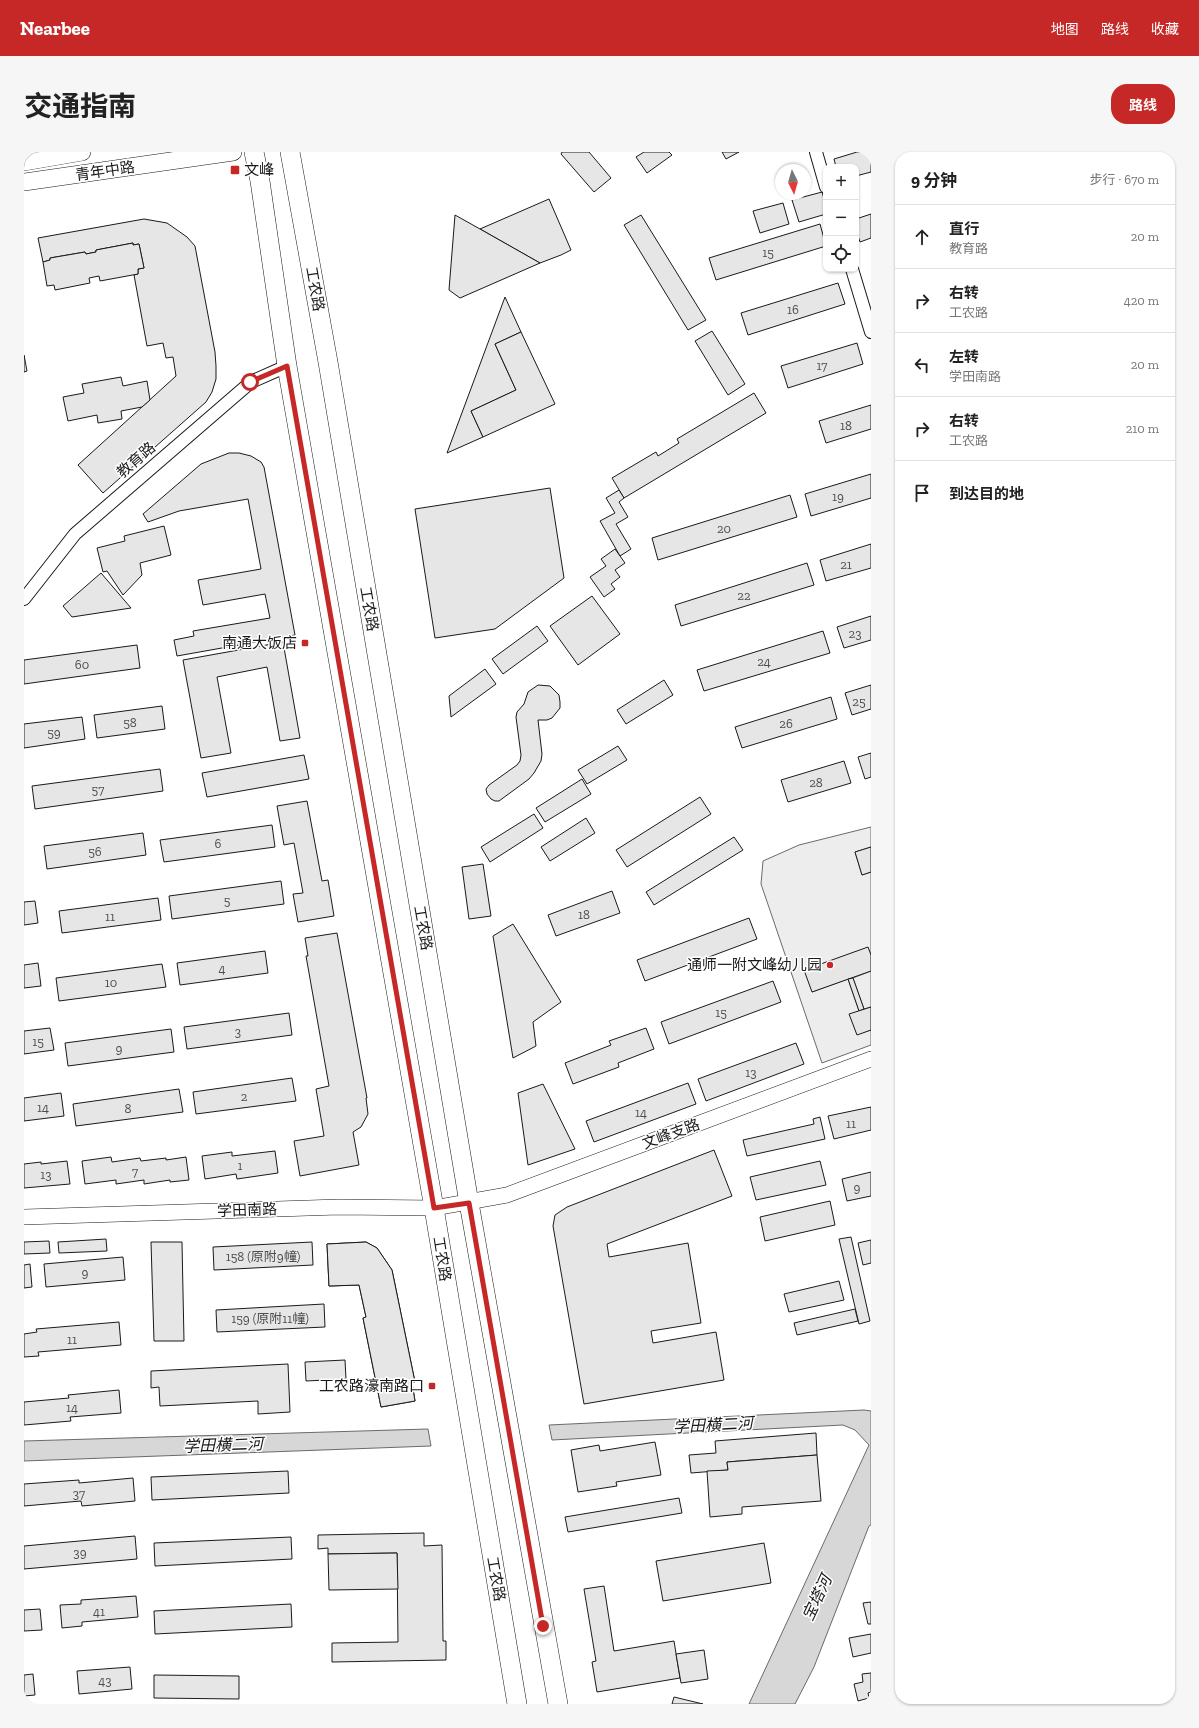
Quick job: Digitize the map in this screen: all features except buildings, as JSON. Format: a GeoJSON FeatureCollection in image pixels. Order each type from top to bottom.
{"type":"FeatureCollection","features":[{"type":"Feature","properties":{"kind":"main road","name":"青年中路"},"geometry":{"type":"LineString","coordinates":[[24,162],[82,152]]}},
{"type":"Feature","properties":{"kind":"main road","name":"青年中路"},"geometry":{"type":"LineString","coordinates":[[24,182],[233,152]]}},
{"type":"Feature","properties":{"kind":"main road","name":"工农路"},"geometry":{"type":"LineString","coordinates":[[254,152],[260,181],[287,366],[434,1208],[518,1704]]}},
{"type":"Feature","properties":{"kind":"main road","name":"工农路"},"geometry":{"type":"LineString","coordinates":[[290,152],[328,362],[469,1203],[558,1704]]}},
{"type":"Feature","properties":{"kind":"street"},"geometry":{"type":"LineString","coordinates":[[816,152],[823,176]]}},
{"type":"Feature","properties":{"kind":"street"},"geometry":{"type":"LineString","coordinates":[[853,272],[871,332]]}},
{"type":"Feature","properties":{"kind":"street","name":"教育路"},"geometry":{"type":"LineString","coordinates":[[24,599],[75,534],[250,382],[287,366]]}},
{"type":"Feature","properties":{"kind":"street","name":"文峰支路"},"geometry":{"type":"LineString","coordinates":[[469,1203],[507,1195],[871,1059]]}},
{"type":"Feature","properties":{"kind":"street","name":"学田南路"},"geometry":{"type":"LineString","coordinates":[[24,1217],[339,1207],[434,1208],[469,1203]]}},
{"type":"Feature","properties":{"kind":"shaded area","name":"通师一附文峰幼儿园"},"geometry":{"type":"Polygon","coordinates":[[[871,827],[871,847],[855,852],[862,875],[871,872],[871,955],[868,948],[812,992],[848,979],[859,1011],[850,1015],[857,1034],[871,1030],[871,1045],[822,1063],[761,884],[763,861],[799,845],[871,827]]]}},
{"type":"Feature","properties":{"kind":"shaded area"},"geometry":{"type":"Polygon","coordinates":[[[871,971],[871,1007],[864,1009],[853,978],[871,971]]]}},
{"type":"Feature","properties":{"kind":"water"},"geometry":{"type":"Polygon","coordinates":[[[864,1410],[871,1411],[871,1525],[869,1526],[814,1667],[795,1704],[749,1704],[869,1445],[855,1430],[843,1425],[552,1440],[549,1425],[864,1410]]]}},
{"type":"Feature","properties":{"kind":"water","name":"学田横二河"},"geometry":{"type":"Polygon","coordinates":[[[428,1429],[431,1446],[24,1461],[24,1441],[428,1429]]]}},
{"type":"Feature","properties":{"kind":"place","name":"文峰"},"geometry":{"type":"Point","coordinates":[235,170]}},
{"type":"Feature","properties":{"kind":"place","name":"南通大饭店"},"geometry":{"type":"Point","coordinates":[305,643]}},
{"type":"Feature","properties":{"kind":"place","name":"通师一附文峰幼儿园"},"geometry":{"type":"Point","coordinates":[830,965]}},
{"type":"Feature","properties":{"kind":"place","name":"工农路濠南路口"},"geometry":{"type":"Point","coordinates":[432,1386]}},
{"type":"Feature","properties":{"kind":"route"},"geometry":{"type":"LineString","coordinates":[[250,382],[287,366],[434,1208],[469,1203],[543,1626]]}},
{"type":"Feature","properties":{"kind":"water label","name":"宝塔河"},"geometry":{"type":"Point","coordinates":[817,1598]}}]}
